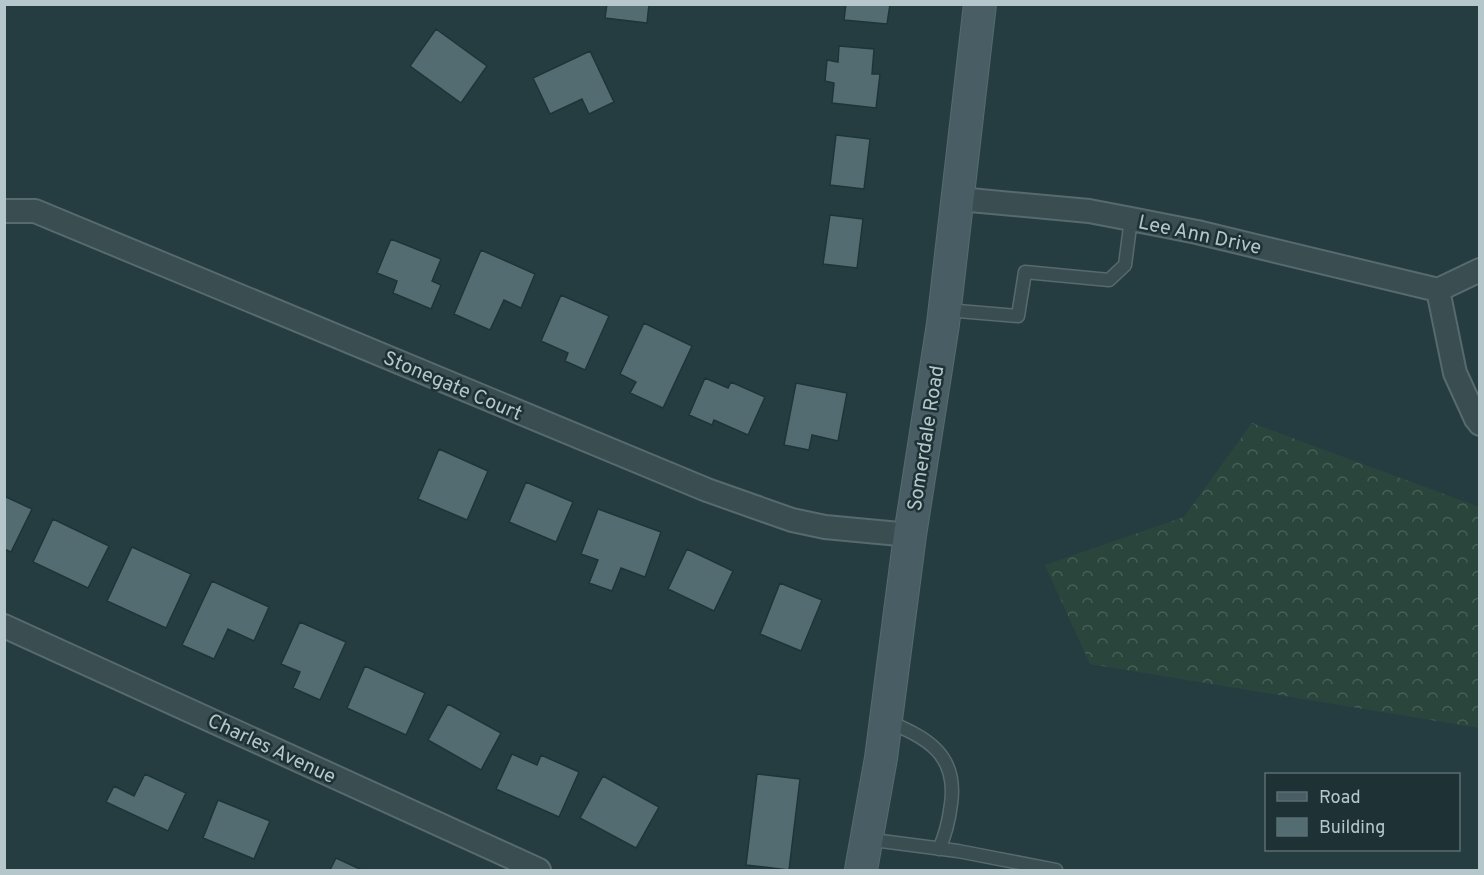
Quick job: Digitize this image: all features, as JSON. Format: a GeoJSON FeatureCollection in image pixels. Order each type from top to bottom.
{"type":"FeatureCollection","features":[{"type":"Feature","properties":{"kind":"main road","name":"Somerdale Road"},"geometry":{"type":"LineString","coordinates":[[861,870],[881,758],[910,535],[945,310],[980,4]]}},
{"type":"Feature","properties":{"kind":"street","name":"Lee Ann Drive"},"geometry":{"type":"LineString","coordinates":[[958,199],[1089,211],[1197,232],[1438,290]]}},
{"type":"Feature","properties":{"kind":"street","name":"Stonegate Court"},"geometry":{"type":"LineString","coordinates":[[4,211],[35,211],[707,490],[792,520],[825,527],[910,535]]}},
{"type":"Feature","properties":{"kind":"street"},"geometry":{"type":"LineString","coordinates":[[1479,270],[1438,290],[1455,372],[1479,424]]}},
{"type":"Feature","properties":{"kind":"street","name":"Charles Avenue"},"geometry":{"type":"LineString","coordinates":[[4,626],[538,870]]}},
{"type":"Feature","properties":{"kind":"lane"},"geometry":{"type":"LineString","coordinates":[[945,310],[1018,316],[1025,272],[1109,280],[1125,265],[1131,219]]}},
{"type":"Feature","properties":{"kind":"lane"},"geometry":{"type":"LineString","coordinates":[[886,721],[915,733],[928,742],[948,765],[952,779],[952,796],[949,821],[939,849]]}},
{"type":"Feature","properties":{"kind":"lane"},"geometry":{"type":"LineString","coordinates":[[865,839],[939,849],[1056,870]]}},
{"type":"Feature","properties":{"kind":"green space"},"geometry":{"type":"Polygon","coordinates":[[[1252,423],[1479,507],[1479,728],[1090,664],[1045,565],[1184,517],[1252,423]]]}},
{"type":"Feature","properties":{"kind":"building"},"geometry":{"type":"Polygon","coordinates":[[[607,4],[649,4],[647,23],[605,18],[607,4]]]}},
{"type":"Feature","properties":{"kind":"building"},"geometry":{"type":"Polygon","coordinates":[[[846,4],[890,4],[887,24],[844,20],[846,4]]]}},
{"type":"Feature","properties":{"kind":"building"},"geometry":{"type":"Polygon","coordinates":[[[436,29],[487,66],[461,103],[410,66],[436,29]]]}},
{"type":"Feature","properties":{"kind":"building"},"geometry":{"type":"Polygon","coordinates":[[[839,46],[874,49],[872,74],[880,74],[876,108],[832,103],[834,83],[825,81],[827,60],[838,62],[839,46]]]}},
{"type":"Feature","properties":{"kind":"building"},"geometry":{"type":"Polygon","coordinates":[[[590,51],[614,102],[589,114],[582,99],[550,114],[533,78],[590,51]]]}},
{"type":"Feature","properties":{"kind":"building"},"geometry":{"type":"Polygon","coordinates":[[[836,135],[870,139],[864,189],[830,185],[836,135]]]}},
{"type":"Feature","properties":{"kind":"building"},"geometry":{"type":"Polygon","coordinates":[[[830,215],[863,219],[857,268],[823,264],[830,215]]]}},
{"type":"Feature","properties":{"kind":"building"},"geometry":{"type":"Polygon","coordinates":[[[391,239],[441,259],[432,281],[441,285],[431,309],[393,293],[397,281],[377,273],[391,239]]]}},
{"type":"Feature","properties":{"kind":"building"},"geometry":{"type":"Polygon","coordinates":[[[481,250],[535,274],[521,308],[504,300],[490,330],[454,314],[481,250]]]}},
{"type":"Feature","properties":{"kind":"building"},"geometry":{"type":"Polygon","coordinates":[[[561,295],[609,316],[585,370],[565,361],[568,353],[541,341],[561,295]]]}},
{"type":"Feature","properties":{"kind":"building"},"geometry":{"type":"Polygon","coordinates":[[[644,323],[692,346],[663,408],[630,393],[636,382],[620,374],[644,323]]]}},
{"type":"Feature","properties":{"kind":"building"},"geometry":{"type":"Polygon","coordinates":[[[705,378],[728,388],[731,382],[765,397],[748,435],[714,420],[712,425],[689,415],[705,378]]]}},
{"type":"Feature","properties":{"kind":"building"},"geometry":{"type":"Polygon","coordinates":[[[796,383],[847,393],[838,441],[812,435],[809,450],[784,445],[796,383]]]}},
{"type":"Feature","properties":{"kind":"building"},"geometry":{"type":"Polygon","coordinates":[[[439,449],[488,471],[467,520],[418,499],[439,449]]]}},
{"type":"Feature","properties":{"kind":"building"},"geometry":{"type":"Polygon","coordinates":[[[526,482],[573,502],[556,542],[509,522],[526,482]]]}},
{"type":"Feature","properties":{"kind":"building"},"geometry":{"type":"Polygon","coordinates":[[[4,496],[32,509],[11,552],[4,549],[4,496]]]}},
{"type":"Feature","properties":{"kind":"building"},"geometry":{"type":"Polygon","coordinates":[[[598,509],[661,532],[645,577],[621,568],[612,591],[589,583],[598,560],[581,554],[598,509]]]}},
{"type":"Feature","properties":{"kind":"building"},"geometry":{"type":"Polygon","coordinates":[[[53,519],[109,546],[88,588],[33,562],[53,519]]]}},
{"type":"Feature","properties":{"kind":"building"},"geometry":{"type":"Polygon","coordinates":[[[132,547],[191,574],[166,628],[107,601],[132,547]]]}},
{"type":"Feature","properties":{"kind":"building"},"geometry":{"type":"Polygon","coordinates":[[[687,549],[733,571],[714,611],[668,589],[687,549]]]}},
{"type":"Feature","properties":{"kind":"building"},"geometry":{"type":"Polygon","coordinates":[[[212,581],[269,607],[254,641],[228,629],[214,659],[182,645],[212,581]]]}},
{"type":"Feature","properties":{"kind":"building"},"geometry":{"type":"Polygon","coordinates":[[[780,583],[822,600],[801,651],[760,634],[780,583]]]}},
{"type":"Feature","properties":{"kind":"building"},"geometry":{"type":"Polygon","coordinates":[[[300,622],[346,642],[320,700],[293,688],[300,672],[281,664],[300,622]]]}},
{"type":"Feature","properties":{"kind":"building"},"geometry":{"type":"Polygon","coordinates":[[[365,666],[425,693],[406,735],[347,708],[365,666]]]}},
{"type":"Feature","properties":{"kind":"building"},"geometry":{"type":"Polygon","coordinates":[[[448,704],[501,733],[481,770],[428,740],[448,704]]]}},
{"type":"Feature","properties":{"kind":"building"},"geometry":{"type":"Polygon","coordinates":[[[512,754],[537,765],[541,755],[579,772],[559,817],[496,789],[512,754]]]}},
{"type":"Feature","properties":{"kind":"building"},"geometry":{"type":"Polygon","coordinates":[[[145,774],[186,793],[168,831],[106,802],[114,786],[134,796],[145,774]]]}},
{"type":"Feature","properties":{"kind":"building"},"geometry":{"type":"Polygon","coordinates":[[[757,774],[800,779],[789,870],[746,865],[757,774]]]}},
{"type":"Feature","properties":{"kind":"building"},"geometry":{"type":"Polygon","coordinates":[[[603,776],[659,807],[636,848],[580,818],[603,776]]]}},
{"type":"Feature","properties":{"kind":"building"},"geometry":{"type":"Polygon","coordinates":[[[218,800],[270,821],[254,859],[203,838],[218,800]]]}},
{"type":"Feature","properties":{"kind":"building"},"geometry":{"type":"Polygon","coordinates":[[[336,858],[362,870],[330,870],[336,858]]]}}]}
